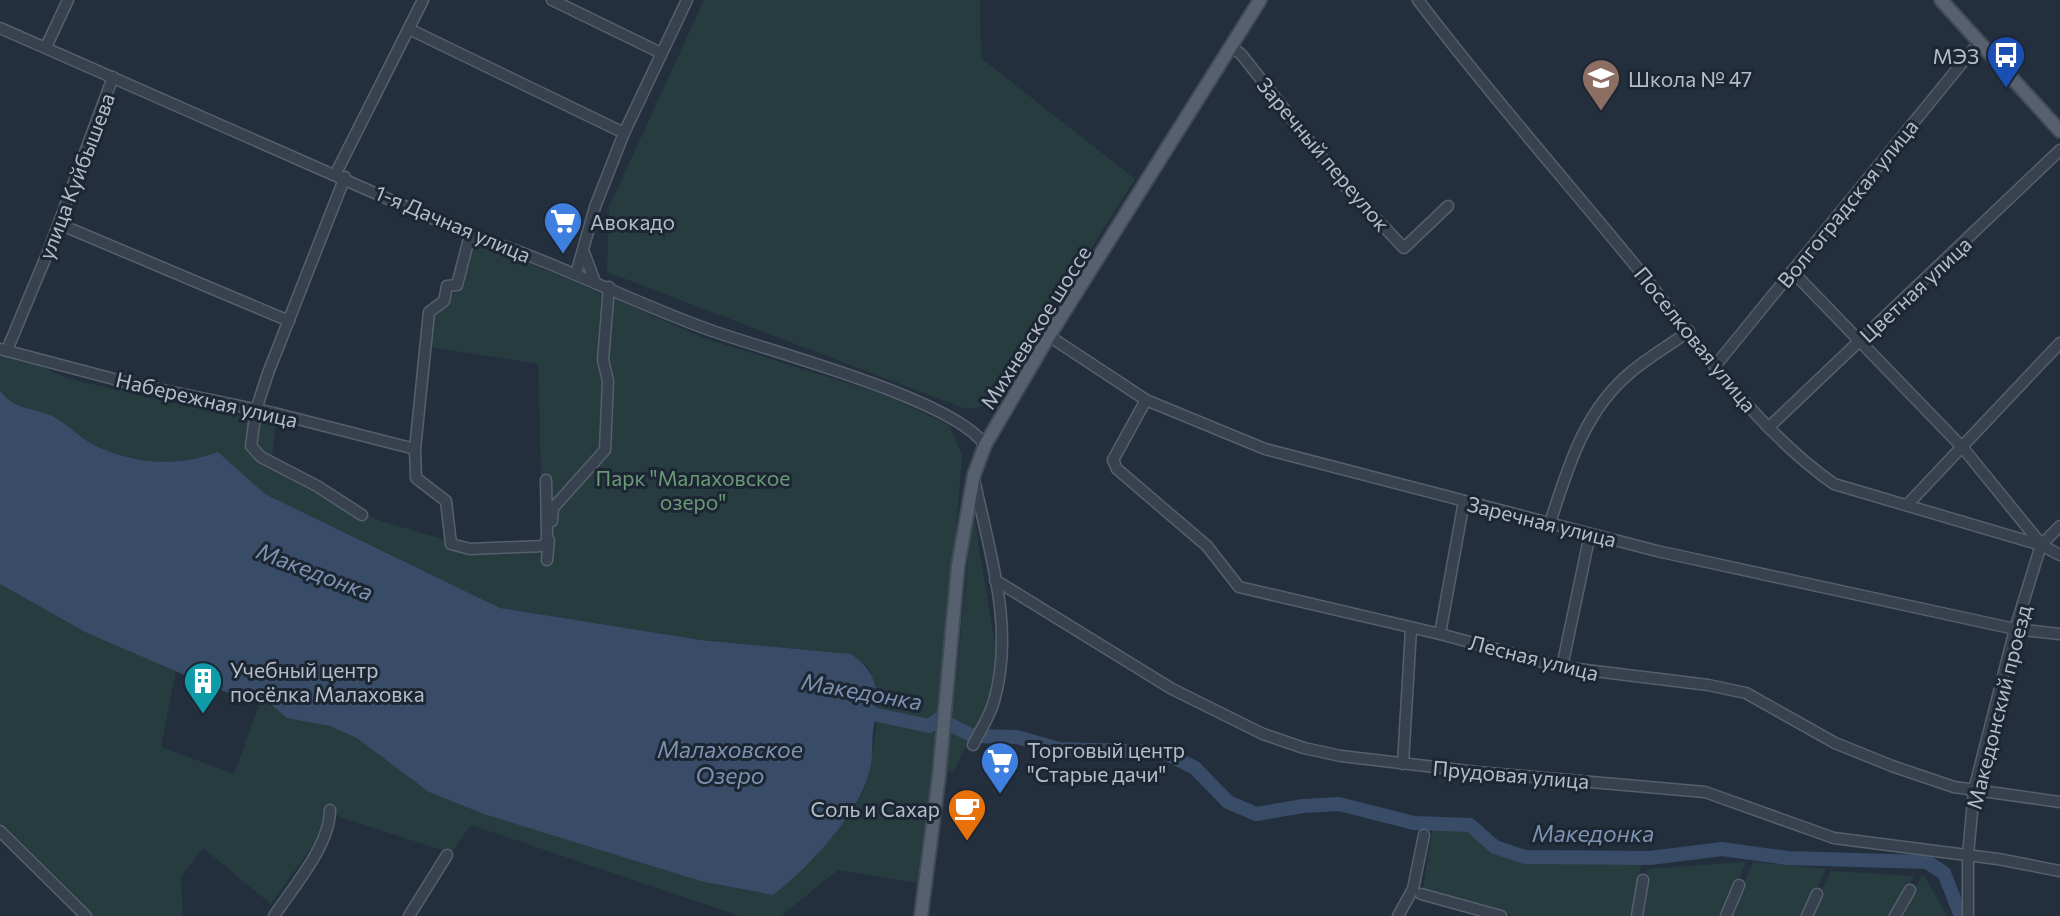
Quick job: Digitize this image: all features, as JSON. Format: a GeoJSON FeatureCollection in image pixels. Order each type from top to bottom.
{"type":"FeatureCollection","features":[{"type":"Feature","properties":{"kind":"main road","name":"Михневское шоссе"},"geometry":{"type":"LineString","coordinates":[[921,916],[940,768],[958,566],[974,475],[985,444],[1260,0]]}},
{"type":"Feature","properties":{"kind":"main road"},"geometry":{"type":"LineString","coordinates":[[1941,0],[2060,131]]}},
{"type":"Feature","properties":{"kind":"street"},"geometry":{"type":"LineString","coordinates":[[46,47],[68,0]]}},
{"type":"Feature","properties":{"kind":"street"},"geometry":{"type":"LineString","coordinates":[[362,515],[317,486],[261,457],[251,446],[256,410],[340,175],[423,0]]}},
{"type":"Feature","properties":{"kind":"street"},"geometry":{"type":"LineString","coordinates":[[554,0],[661,53]]}},
{"type":"Feature","properties":{"kind":"street"},"geometry":{"type":"LineString","coordinates":[[576,274],[595,207],[624,134],[687,0]]}},
{"type":"Feature","properties":{"kind":"street","name":"Поселковая улица"},"geometry":{"type":"LineString","coordinates":[[1418,0],[1716,366],[1769,427],[1803,461],[1833,484],[2041,545],[2060,555]]}},
{"type":"Feature","properties":{"kind":"street","name":"улица Куйбышева"},"geometry":{"type":"LineString","coordinates":[[0,28],[113,77],[58,224],[4,349]]}},
{"type":"Feature","properties":{"kind":"street"},"geometry":{"type":"LineString","coordinates":[[409,29],[624,134]]}},
{"type":"Feature","properties":{"kind":"street","name":"Волгоградская улица"},"geometry":{"type":"LineString","coordinates":[[1716,366],[1980,41]]}},
{"type":"Feature","properties":{"kind":"street","name":"Заречный переулок"},"geometry":{"type":"LineString","coordinates":[[1231,47],[1241,54],[1345,186],[1404,248],[1448,206]]}},
{"type":"Feature","properties":{"kind":"street","name":"1-я Дачная улица"},"geometry":{"type":"LineString","coordinates":[[113,77],[470,234],[609,287],[708,330],[904,396],[952,419],[980,437],[985,444]]}},
{"type":"Feature","properties":{"kind":"street","name":"Цветная улица"},"geometry":{"type":"LineString","coordinates":[[1769,427],[2060,150]]}},
{"type":"Feature","properties":{"kind":"street"},"geometry":{"type":"LineString","coordinates":[[58,224],[289,321]]}},
{"type":"Feature","properties":{"kind":"street"},"geometry":{"type":"LineString","coordinates":[[470,234],[457,285],[447,286],[444,301],[429,312],[415,449],[416,478],[446,501],[451,544],[470,549],[543,546],[547,540],[546,480]]}},
{"type":"Feature","properties":{"kind":"street"},"geometry":{"type":"LineString","coordinates":[[583,250],[595,282]]}},
{"type":"Feature","properties":{"kind":"street"},"geometry":{"type":"LineString","coordinates":[[1792,271],[1963,448],[2041,545],[2060,526]]}},
{"type":"Feature","properties":{"kind":"street"},"geometry":{"type":"LineString","coordinates":[[547,560],[554,508],[605,450],[608,381],[603,360],[609,287]]}},
{"type":"Feature","properties":{"kind":"street"},"geometry":{"type":"LineString","coordinates":[[1550,523],[1574,449],[1592,418],[1631,372],[1689,331]]}},
{"type":"Feature","properties":{"kind":"street","name":"Заречная улица"},"geometry":{"type":"LineString","coordinates":[[1049,337],[1146,400],[1265,449],[1591,534],[1810,585],[2015,629],[2060,634]]}},
{"type":"Feature","properties":{"kind":"street"},"geometry":{"type":"LineString","coordinates":[[1907,505],[2060,344]]}},
{"type":"Feature","properties":{"kind":"street","name":"Набережная улица"},"geometry":{"type":"LineString","coordinates":[[4,349],[129,383],[256,410],[415,449]]}},
{"type":"Feature","properties":{"kind":"street","name":"Лесная улица"},"geometry":{"type":"LineString","coordinates":[[1146,400],[1114,460],[1117,470],[1207,546],[1239,587],[1440,634],[1562,667],[1708,685],[1746,693],[1835,743],[1892,766],[1954,787],[2060,802]]}},
{"type":"Feature","properties":{"kind":"street"},"geometry":{"type":"LineString","coordinates":[[973,745],[994,703],[1003,655],[1002,599],[995,580],[974,475]]}},
{"type":"Feature","properties":{"kind":"street"},"geometry":{"type":"LineString","coordinates":[[1440,634],[1464,501]]}},
{"type":"Feature","properties":{"kind":"street"},"geometry":{"type":"LineString","coordinates":[[1562,667],[1591,534]]}},
{"type":"Feature","properties":{"kind":"street","name":"Македонский проезд"},"geometry":{"type":"LineString","coordinates":[[1968,914],[1968,855],[1974,789],[2015,629],[2041,545]]}},
{"type":"Feature","properties":{"kind":"street","name":"Прудовая улица"},"geometry":{"type":"LineString","coordinates":[[995,580],[1150,676],[1263,734],[1341,756],[1705,792],[1834,838],[1968,855],[2060,872]]}},
{"type":"Feature","properties":{"kind":"street"},"geometry":{"type":"LineString","coordinates":[[1403,764],[1412,629]]}},
{"type":"Feature","properties":{"kind":"street"},"geometry":{"type":"LineString","coordinates":[[274,916],[322,844],[330,826],[330,810]]}},
{"type":"Feature","properties":{"kind":"street"},"geometry":{"type":"LineString","coordinates":[[0,831],[86,916]]}},
{"type":"Feature","properties":{"kind":"street"},"geometry":{"type":"LineString","coordinates":[[1398,916],[1413,889],[1424,835]]}},
{"type":"Feature","properties":{"kind":"street"},"geometry":{"type":"LineString","coordinates":[[409,916],[447,855]]}},
{"type":"Feature","properties":{"kind":"street"},"geometry":{"type":"LineString","coordinates":[[1637,916],[1643,880]]}},
{"type":"Feature","properties":{"kind":"street"},"geometry":{"type":"LineString","coordinates":[[1727,916],[1739,885]]}},
{"type":"Feature","properties":{"kind":"street"},"geometry":{"type":"LineString","coordinates":[[1895,916],[1910,890]]}},
{"type":"Feature","properties":{"kind":"street"},"geometry":{"type":"LineString","coordinates":[[1421,894],[1500,916]]}},
{"type":"Feature","properties":{"kind":"street"},"geometry":{"type":"LineString","coordinates":[[1807,916],[1817,894]]}},
{"type":"Feature","properties":{"kind":"green space"},"geometry":{"type":"Polygon","coordinates":[[[704,0],[980,0],[981,58],[1135,179],[993,405],[966,409],[607,272],[609,207],[704,0]]]}},
{"type":"Feature","properties":{"kind":"green space","name":"Парк \"Малаховское озеро\""},"geometry":{"type":"Polygon","coordinates":[[[473,241],[605,294],[703,338],[886,395],[949,425],[962,455],[961,470],[939,719],[917,883],[838,870],[781,916],[740,916],[471,825],[451,853],[340,817],[330,810],[317,840],[271,904],[203,848],[181,876],[183,916],[86,916],[0,831],[0,584],[85,632],[176,670],[161,747],[234,774],[262,697],[283,714],[330,726],[704,882],[772,895],[793,879],[846,818],[863,792],[870,771],[878,713],[869,668],[851,654],[701,640],[500,608],[265,494],[218,452],[170,462],[123,456],[92,444],[52,416],[17,405],[0,390],[0,357],[7,350],[66,378],[215,412],[276,422],[271,465],[378,520],[455,543],[543,541],[538,364],[430,347],[432,316],[463,284],[473,241]]]}},
{"type":"Feature","properties":{"kind":"green space"},"geometry":{"type":"Polygon","coordinates":[[[973,510],[997,657],[988,702],[954,771],[947,771],[973,510]]]}},
{"type":"Feature","properties":{"kind":"green space"},"geometry":{"type":"Polygon","coordinates":[[[1433,826],[1468,827],[1494,850],[1525,861],[1641,865],[1634,916],[1513,916],[1423,890],[1433,826]]]}},
{"type":"Feature","properties":{"kind":"green space"},"geometry":{"type":"Polygon","coordinates":[[[1746,862],[1724,916],[1640,916],[1647,869],[1746,862]]]}},
{"type":"Feature","properties":{"kind":"green space"},"geometry":{"type":"Polygon","coordinates":[[[1753,862],[1826,869],[1804,916],[1730,916],[1753,862]]]}},
{"type":"Feature","properties":{"kind":"green space"},"geometry":{"type":"Polygon","coordinates":[[[1831,871],[1914,876],[1892,916],[1810,916],[1831,871]]]}},
{"type":"Feature","properties":{"kind":"green space"},"geometry":{"type":"Polygon","coordinates":[[[1923,874],[1947,916],[1900,916],[1923,874]]]}},
{"type":"Feature","properties":{"kind":"water","name":"Малаховское Озеро"},"geometry":{"type":"Polygon","coordinates":[[[0,390],[17,405],[52,416],[92,444],[123,456],[170,462],[218,452],[265,494],[500,608],[701,640],[851,654],[872,676],[877,703],[871,761],[863,789],[830,840],[801,871],[773,895],[704,882],[484,814],[429,792],[357,738],[330,726],[287,718],[262,697],[238,696],[217,689],[85,632],[0,584],[0,390]]]}},
{"type":"Feature","properties":{"kind":"waterway","name":"Македонка"},"geometry":{"type":"LineString","coordinates":[[859,711],[929,726],[939,719],[973,736],[1017,737],[1059,749],[1163,752],[1195,768],[1228,802],[1256,814],[1303,806],[1339,804],[1414,823],[1470,825],[1495,847],[1525,857],[1650,858],[1722,849],[1787,858],[1927,862],[1944,873],[1961,916]]}},
{"type":"Feature","properties":{"kind":"place","name":"МЭЗ"},"geometry":{"type":"Point","coordinates":[2006,89]}},
{"type":"Feature","properties":{"kind":"place","name":"Школа № 47"},"geometry":{"type":"Point","coordinates":[1601,112]}},
{"type":"Feature","properties":{"kind":"place","name":"Авокадо"},"geometry":{"type":"Point","coordinates":[563,255]}},
{"type":"Feature","properties":{"kind":"place","name":"Учебный центр посёлка Малаховка"},"geometry":{"type":"Point","coordinates":[203,715]}},
{"type":"Feature","properties":{"kind":"place","name":"Торговый центр \"Старые дачи\""},"geometry":{"type":"Point","coordinates":[1000,795]}},
{"type":"Feature","properties":{"kind":"place","name":"Соль и Сахар"},"geometry":{"type":"Point","coordinates":[967,842]}}]}
